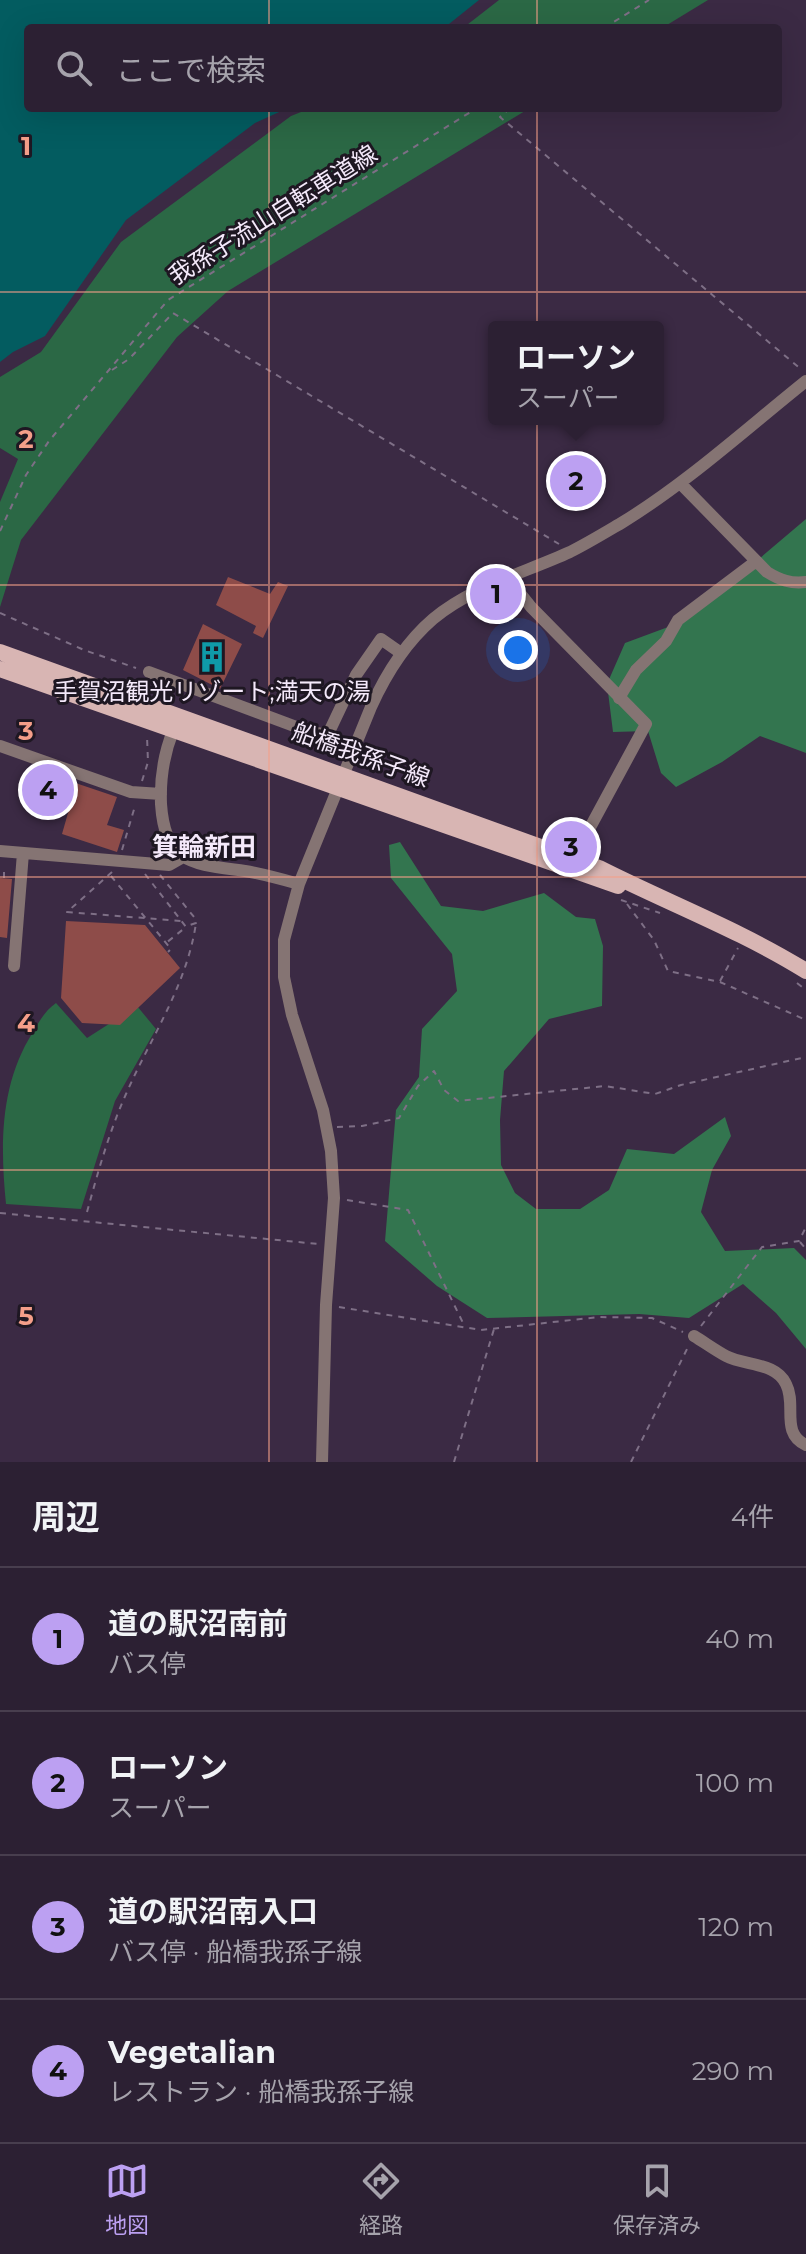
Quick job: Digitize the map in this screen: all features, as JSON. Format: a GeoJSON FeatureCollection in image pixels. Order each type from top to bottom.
{"type":"FeatureCollection","features":[{"type":"Feature","properties":{"kind":"main road","name":"船橋我孫子線"},"geometry":{"type":"LineString","coordinates":[[0,652],[129,706],[599,868],[656,897],[741,933],[806,971]]}},
{"type":"Feature","properties":{"kind":"main road","name":"船橋我孫子線"},"geometry":{"type":"LineString","coordinates":[[0,669],[129,706],[173,731],[340,781],[596,879],[656,897]]}},
{"type":"Feature","properties":{"kind":"street"},"geometry":{"type":"LineString","coordinates":[[322,1462],[326,1305],[334,1198],[323,1110],[292,1015],[284,977],[284,940],[299,884],[382,683],[417,634],[446,609],[507,577],[570,551],[623,522],[680,483],[806,381]]}},
{"type":"Feature","properties":{"kind":"street"},"geometry":{"type":"LineString","coordinates":[[680,483],[755,562],[780,580],[795,584],[806,582]]}},
{"type":"Feature","properties":{"kind":"street"},"geometry":{"type":"LineString","coordinates":[[619,698],[636,670],[666,641],[678,620],[755,562]]}},
{"type":"Feature","properties":{"kind":"street"},"geometry":{"type":"LineString","coordinates":[[507,577],[531,607],[646,724],[573,859]]}},
{"type":"Feature","properties":{"kind":"street"},"geometry":{"type":"LineString","coordinates":[[149,672],[310,732],[323,734],[330,730],[356,675],[381,639],[401,653]]}},
{"type":"Feature","properties":{"kind":"street"},"geometry":{"type":"LineString","coordinates":[[173,731],[161,774],[161,794],[162,821],[174,851],[192,863],[299,884]]}},
{"type":"Feature","properties":{"kind":"street"},"geometry":{"type":"LineString","coordinates":[[0,746],[131,792],[161,794]]}},
{"type":"Feature","properties":{"kind":"street"},"geometry":{"type":"LineString","coordinates":[[0,851],[112,865],[169,865],[183,857]]}},
{"type":"Feature","properties":{"kind":"street"},"geometry":{"type":"LineString","coordinates":[[14,966],[23,853]]}},
{"type":"Feature","properties":{"kind":"street"},"geometry":{"type":"LineString","coordinates":[[694,1336],[728,1357],[769,1368],[786,1382],[790,1397],[789,1428],[801,1444],[806,1445]]}},
{"type":"Feature","properties":{"kind":"path"},"geometry":{"type":"LineString","coordinates":[[610,24],[649,0]]}},
{"type":"Feature","properties":{"kind":"path","name":"我孫子流山自転車道線"},"geometry":{"type":"LineString","coordinates":[[0,531],[26,475],[49,441],[156,312],[178,292],[470,112]]}},
{"type":"Feature","properties":{"kind":"path"},"geometry":{"type":"LineString","coordinates":[[506,112],[500,117],[806,373]]}},
{"type":"Feature","properties":{"kind":"path"},"geometry":{"type":"LineString","coordinates":[[109,371],[129,359],[173,313],[570,551]]}},
{"type":"Feature","properties":{"kind":"path"},"geometry":{"type":"LineString","coordinates":[[0,613],[84,650],[149,672]]}},
{"type":"Feature","properties":{"kind":"path"},"geometry":{"type":"LineString","coordinates":[[109,874],[112,865]]}},
{"type":"Feature","properties":{"kind":"path"},"geometry":{"type":"LineString","coordinates":[[112,865],[109,874],[67,912],[182,921]]}},
{"type":"Feature","properties":{"kind":"path"},"geometry":{"type":"LineString","coordinates":[[4,878],[4,871],[14,872]]}},
{"type":"Feature","properties":{"kind":"path"},"geometry":{"type":"LineString","coordinates":[[87,1212],[105,1148],[126,1095],[185,972],[196,923],[159,874],[143,872],[186,927]]}},
{"type":"Feature","properties":{"kind":"path"},"geometry":{"type":"LineString","coordinates":[[109,874],[171,949],[168,952]]}},
{"type":"Feature","properties":{"kind":"path"},"geometry":{"type":"LineString","coordinates":[[626,902],[654,940],[668,971],[720,982],[806,1020]]}},
{"type":"Feature","properties":{"kind":"path"},"geometry":{"type":"LineString","coordinates":[[166,943],[196,923]]}},
{"type":"Feature","properties":{"kind":"path"},"geometry":{"type":"LineString","coordinates":[[720,982],[739,947]]}},
{"type":"Feature","properties":{"kind":"path"},"geometry":{"type":"LineString","coordinates":[[326,1128],[362,1126],[399,1118],[418,1086],[434,1071],[444,1090],[458,1101],[605,1086],[655,1094],[681,1085],[806,1057]]}},
{"type":"Feature","properties":{"kind":"path"},"geometry":{"type":"LineString","coordinates":[[334,1198],[408,1210],[466,1328]]}},
{"type":"Feature","properties":{"kind":"path"},"geometry":{"type":"LineString","coordinates":[[0,1213],[331,1245]]}},
{"type":"Feature","properties":{"kind":"path"},"geometry":{"type":"LineString","coordinates":[[799,1241],[806,1227]]}},
{"type":"Feature","properties":{"kind":"path"},"geometry":{"type":"LineString","coordinates":[[799,1241],[806,1249]]}},
{"type":"Feature","properties":{"kind":"path"},"geometry":{"type":"LineString","coordinates":[[631,1462],[694,1336],[762,1247],[799,1241]]}},
{"type":"Feature","properties":{"kind":"path"},"geometry":{"type":"LineString","coordinates":[[326,1305],[466,1328],[494,1329],[599,1317],[652,1318],[694,1336]]}},
{"type":"Feature","properties":{"kind":"path"},"geometry":{"type":"LineString","coordinates":[[454,1462],[494,1329]]}},
{"type":"Feature","properties":{"kind":"shaded area"},"geometry":{"type":"Polygon","coordinates":[[[0,0],[479,0],[449,24],[24,24],[24,112],[279,112],[255,123],[126,220],[45,336],[0,362],[0,0]]]}},
{"type":"Feature","properties":{"kind":"shaded area"},"geometry":{"type":"Polygon","coordinates":[[[499,0],[708,0],[669,24],[468,24],[499,0]]]}},
{"type":"Feature","properties":{"kind":"shaded area"},"geometry":{"type":"Polygon","coordinates":[[[301,112],[523,112],[228,291],[177,337],[21,540],[0,607],[0,502],[18,459],[0,448],[0,377],[41,352],[121,242],[291,116],[301,112]]]}},
{"type":"Feature","properties":{"kind":"shaded area"},"geometry":{"type":"Polygon","coordinates":[[[806,519],[806,753],[760,736],[722,762],[676,787],[661,773],[648,731],[613,732],[607,684],[625,643],[687,620],[806,519]]]}},
{"type":"Feature","properties":{"kind":"shaded area"},"geometry":{"type":"Polygon","coordinates":[[[400,842],[441,906],[483,911],[544,893],[576,917],[595,919],[603,946],[602,1006],[549,1019],[504,1071],[500,1120],[501,1165],[515,1193],[536,1209],[580,1209],[609,1190],[627,1149],[674,1154],[725,1117],[731,1136],[712,1170],[701,1212],[725,1251],[794,1248],[806,1260],[806,1349],[776,1313],[743,1284],[689,1318],[639,1314],[487,1318],[437,1286],[385,1241],[396,1110],[419,1077],[422,1029],[457,991],[452,954],[391,878],[389,845],[400,842]]]}},
{"type":"Feature","properties":{"kind":"shaded area"},"geometry":{"type":"Polygon","coordinates":[[[56,1003],[87,1038],[137,1006],[156,1029],[115,1101],[81,1209],[6,1204],[3,1137],[8,1093],[22,1052],[40,1020],[56,1003]]]}},
{"type":"Feature","properties":{"kind":"building"},"geometry":{"type":"Polygon","coordinates":[[[576,462],[592,471],[576,499],[560,490],[576,462]]]}},
{"type":"Feature","properties":{"kind":"building"},"geometry":{"type":"Polygon","coordinates":[[[228,577],[270,594],[278,582],[288,586],[263,638],[253,633],[256,626],[216,605],[228,577]]]}},
{"type":"Feature","properties":{"kind":"building","name":"手賀沼観光リゾート;満天の湯"},"geometry":{"type":"Polygon","coordinates":[[[203,624],[242,644],[220,689],[183,670],[203,624]]]}},
{"type":"Feature","properties":{"kind":"building"},"geometry":{"type":"Polygon","coordinates":[[[40,771],[117,797],[107,825],[124,830],[117,852],[62,834],[70,806],[30,793],[40,771]]]}},
{"type":"Feature","properties":{"kind":"building"},"geometry":{"type":"Polygon","coordinates":[[[0,878],[12,879],[7,938],[0,937],[0,878]]]}},
{"type":"Feature","properties":{"kind":"building"},"geometry":{"type":"Polygon","coordinates":[[[66,921],[145,925],[180,968],[120,1025],[82,1023],[61,998],[66,921]]]}},
{"type":"Feature","properties":{"kind":"place","name":"ローソン"},"geometry":{"type":"Point","coordinates":[576,481]}},
{"type":"Feature","properties":{"kind":"place","name":"道の駅沼南前"},"geometry":{"type":"Point","coordinates":[496,594]}},
{"type":"Feature","properties":{"kind":"place","name":"手賀沼観光リゾート;満天の湯"},"geometry":{"type":"Point","coordinates":[212,657]}},
{"type":"Feature","properties":{"kind":"place","name":"Vegetalian"},"geometry":{"type":"Point","coordinates":[48,790]}},
{"type":"Feature","properties":{"kind":"place","name":"道の駅沼南入口"},"geometry":{"type":"Point","coordinates":[571,847]}},
{"type":"Feature","properties":{"kind":"district","name":"箕輪新田"},"geometry":{"type":"Point","coordinates":[204,847]}}]}
